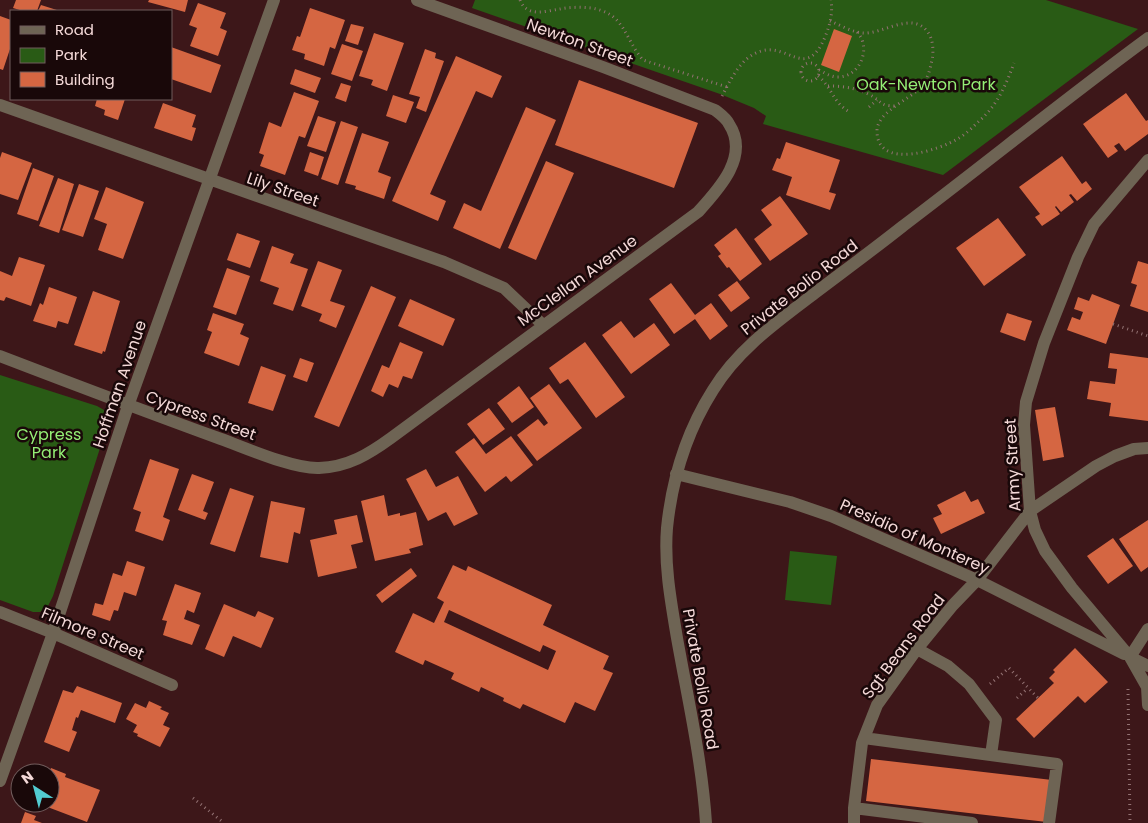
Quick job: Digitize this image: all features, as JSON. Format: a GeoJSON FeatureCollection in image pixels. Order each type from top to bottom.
{"type":"FeatureCollection","features":[{"type":"Feature","properties":{"kind":"street","name":"Hoffman Avenue"},"geometry":{"type":"LineString","coordinates":[[0,781],[54,633],[128,406],[274,0]]}},
{"type":"Feature","properties":{"kind":"street","name":"Newton Street"},"geometry":{"type":"LineString","coordinates":[[417,0],[603,67],[715,110],[728,122]]}},
{"type":"Feature","properties":{"kind":"street","name":"Private Bolio Road"},"geometry":{"type":"LineString","coordinates":[[706,823],[702,780],[668,578],[666,551],[667,528],[676,474],[687,441],[713,389],[727,370],[762,333],[1148,38]]}},
{"type":"Feature","properties":{"kind":"street","name":"Lily Street"},"geometry":{"type":"LineString","coordinates":[[0,105],[444,262],[504,288],[543,325]]}},
{"type":"Feature","properties":{"kind":"street","name":"McClellan Avenue"},"geometry":{"type":"LineString","coordinates":[[391,438],[698,212],[721,187],[733,164],[736,148],[735,135],[728,122]]}},
{"type":"Feature","properties":{"kind":"street","name":"Army Street"},"geometry":{"type":"LineString","coordinates":[[1148,160],[1094,224],[1078,257],[1044,344],[1026,402],[1024,425],[1030,511],[1045,551],[1072,588],[1130,657],[1148,666]]}},
{"type":"Feature","properties":{"kind":"street","name":"Cypress Street"},"geometry":{"type":"LineString","coordinates":[[0,356],[128,406],[259,453],[300,465],[317,468],[352,462],[391,438]]}},
{"type":"Feature","properties":{"kind":"street","name":"Sgt Beans Road"},"geometry":{"type":"LineString","coordinates":[[854,823],[854,808],[864,738],[877,705],[918,648],[953,605],[977,580],[1030,511],[1096,466],[1134,449],[1148,448]]}},
{"type":"Feature","properties":{"kind":"street","name":"Presidio of Monterey"},"geometry":{"type":"LineString","coordinates":[[676,474],[790,502],[831,516],[977,580],[1130,657]]}},
{"type":"Feature","properties":{"kind":"street","name":"Filmore Street"},"geometry":{"type":"LineString","coordinates":[[0,612],[54,633],[172,685]]}},
{"type":"Feature","properties":{"kind":"street"},"geometry":{"type":"LineString","coordinates":[[1148,629],[1130,657],[1147,687],[1148,705]]}},
{"type":"Feature","properties":{"kind":"street"},"geometry":{"type":"LineString","coordinates":[[918,648],[948,666],[969,684],[996,720],[991,755]]}},
{"type":"Feature","properties":{"kind":"street"},"geometry":{"type":"LineString","coordinates":[[864,738],[1057,764],[1049,823]]}},
{"type":"Feature","properties":{"kind":"street"},"geometry":{"type":"LineString","coordinates":[[854,808],[972,823]]}},
{"type":"Feature","properties":{"kind":"path"},"geometry":{"type":"LineString","coordinates":[[520,0],[522,5],[530,11],[541,12],[574,7],[603,11],[615,17],[622,24],[643,60],[727,87]]}},
{"type":"Feature","properties":{"kind":"path"},"geometry":{"type":"LineString","coordinates":[[818,76],[810,80],[803,77],[801,68],[820,48],[830,21],[831,0]]}},
{"type":"Feature","properties":{"kind":"path"},"geometry":{"type":"LineString","coordinates":[[830,21],[856,31],[870,33],[904,24],[923,26],[928,32],[934,53],[930,71],[922,85],[911,97],[896,106],[879,121],[877,132],[880,143],[889,152],[902,155],[915,154],[935,149],[959,138],[981,120],[995,104],[1014,64]]}},
{"type":"Feature","properties":{"kind":"path"},"geometry":{"type":"LineString","coordinates":[[818,70],[835,77],[841,77],[855,70],[860,63],[864,48],[860,35],[856,31]]}},
{"type":"Feature","properties":{"kind":"path"},"geometry":{"type":"LineString","coordinates":[[715,110],[740,66],[750,56],[762,51],[773,50],[814,64],[818,70],[818,76],[828,86],[836,101],[848,111]]}},
{"type":"Feature","properties":{"kind":"path"},"geometry":{"type":"LineString","coordinates":[[828,86],[852,88],[873,96],[883,105],[896,106]]}},
{"type":"Feature","properties":{"kind":"path"},"geometry":{"type":"LineString","coordinates":[[869,107],[876,100]]}},
{"type":"Feature","properties":{"kind":"path"},"geometry":{"type":"LineString","coordinates":[[1113,324],[1148,336]]}},
{"type":"Feature","properties":{"kind":"path"},"geometry":{"type":"LineString","coordinates":[[977,695],[1009,668],[1038,698]]}},
{"type":"Feature","properties":{"kind":"path"},"geometry":{"type":"LineString","coordinates":[[1128,687],[1130,823]]}},
{"type":"Feature","properties":{"kind":"path"},"geometry":{"type":"LineString","coordinates":[[1017,698],[1028,688]]}},
{"type":"Feature","properties":{"kind":"path"},"geometry":{"type":"LineString","coordinates":[[193,798],[224,823]]}},
{"type":"Feature","properties":{"kind":"green space","name":"Oak-Newton Park"},"geometry":{"type":"Polygon","coordinates":[[[475,0],[1046,0],[1138,29],[943,175],[763,124],[766,116],[754,108],[720,94],[472,8],[475,0]]]}},
{"type":"Feature","properties":{"kind":"green space","name":"Cypress Park"},"geometry":{"type":"Polygon","coordinates":[[[0,375],[97,406],[104,410],[108,423],[53,596],[47,608],[40,612],[33,612],[0,600],[0,375]]]}},
{"type":"Feature","properties":{"kind":"green space"},"geometry":{"type":"Polygon","coordinates":[[[790,551],[837,556],[831,605],[785,600],[790,551]]]}},
{"type":"Feature","properties":{"kind":"building"},"geometry":{"type":"Polygon","coordinates":[[[16,0],[41,0],[37,10],[13,8],[16,0]]]}},
{"type":"Feature","properties":{"kind":"building"},"geometry":{"type":"Polygon","coordinates":[[[149,0],[188,0],[185,12],[148,2],[149,0]]]}},
{"type":"Feature","properties":{"kind":"building"},"geometry":{"type":"Polygon","coordinates":[[[198,3],[226,13],[220,28],[227,31],[218,56],[190,46],[197,28],[189,25],[198,3]]]}},
{"type":"Feature","properties":{"kind":"building"},"geometry":{"type":"Polygon","coordinates":[[[41,5],[57,10],[38,10],[41,5]]]}},
{"type":"Feature","properties":{"kind":"building"},"geometry":{"type":"Polygon","coordinates":[[[310,8],[345,20],[335,49],[330,47],[324,66],[304,59],[305,54],[292,50],[297,36],[300,37],[310,8]]]}},
{"type":"Feature","properties":{"kind":"building"},"geometry":{"type":"Polygon","coordinates":[[[0,16],[10,20],[10,49],[3,70],[0,69],[0,16]]]}},
{"type":"Feature","properties":{"kind":"building"},"geometry":{"type":"Polygon","coordinates":[[[351,24],[364,27],[358,45],[345,41],[351,24]]]}},
{"type":"Feature","properties":{"kind":"building"},"geometry":{"type":"Polygon","coordinates":[[[834,29],[852,36],[839,72],[821,65],[834,29]]]}},
{"type":"Feature","properties":{"kind":"building"},"geometry":{"type":"Polygon","coordinates":[[[374,33],[404,43],[387,91],[371,85],[373,80],[359,76],[374,33]]]}},
{"type":"Feature","properties":{"kind":"building"},"geometry":{"type":"Polygon","coordinates":[[[342,44],[363,51],[352,81],[331,74],[342,44]]]}},
{"type":"Feature","properties":{"kind":"building"},"geometry":{"type":"Polygon","coordinates":[[[172,47],[221,65],[211,93],[172,79],[172,47]]]}},
{"type":"Feature","properties":{"kind":"building"},"geometry":{"type":"Polygon","coordinates":[[[425,49],[436,53],[435,58],[444,61],[426,112],[416,108],[420,97],[409,94],[425,49]]]}},
{"type":"Feature","properties":{"kind":"building"},"geometry":{"type":"Polygon","coordinates":[[[456,56],[502,76],[492,98],[476,91],[430,194],[446,201],[438,221],[392,201],[456,56]]]}},
{"type":"Feature","properties":{"kind":"building"},"geometry":{"type":"Polygon","coordinates":[[[295,69],[321,78],[315,93],[290,84],[295,69]]]}},
{"type":"Feature","properties":{"kind":"building"},"geometry":{"type":"Polygon","coordinates":[[[579,80],[698,123],[674,188],[555,145],[579,80]]]}},
{"type":"Feature","properties":{"kind":"building"},"geometry":{"type":"Polygon","coordinates":[[[341,83],[351,86],[346,102],[335,98],[341,83]]]}},
{"type":"Feature","properties":{"kind":"building"},"geometry":{"type":"Polygon","coordinates":[[[294,92],[319,101],[305,138],[299,136],[285,175],[260,166],[264,155],[259,153],[269,122],[281,127],[294,92]]]}},
{"type":"Feature","properties":{"kind":"building"},"geometry":{"type":"Polygon","coordinates":[[[1126,93],[1146,121],[1148,120],[1148,134],[1125,151],[1119,143],[1114,146],[1118,151],[1108,158],[1083,124],[1126,93]]]}},
{"type":"Feature","properties":{"kind":"building"},"geometry":{"type":"Polygon","coordinates":[[[393,95],[414,102],[406,123],[386,116],[393,95]]]}},
{"type":"Feature","properties":{"kind":"building"},"geometry":{"type":"Polygon","coordinates":[[[97,100],[125,100],[118,120],[104,115],[105,110],[95,106],[97,100]]]}},
{"type":"Feature","properties":{"kind":"building"},"geometry":{"type":"Polygon","coordinates":[[[163,103],[196,115],[192,127],[196,128],[192,141],[154,128],[163,103]]]}},
{"type":"Feature","properties":{"kind":"building"},"geometry":{"type":"Polygon","coordinates":[[[526,107],[556,120],[500,249],[453,228],[464,203],[481,211],[526,107]]]}},
{"type":"Feature","properties":{"kind":"building"},"geometry":{"type":"Polygon","coordinates":[[[318,116],[336,122],[326,152],[307,146],[318,116]]]}},
{"type":"Feature","properties":{"kind":"building"},"geometry":{"type":"Polygon","coordinates":[[[341,121],[358,127],[338,185],[321,179],[341,121]]]}},
{"type":"Feature","properties":{"kind":"building"},"geometry":{"type":"Polygon","coordinates":[[[362,133],[389,142],[378,172],[391,177],[384,199],[355,189],[356,186],[345,183],[362,133]]]}},
{"type":"Feature","properties":{"kind":"building"},"geometry":{"type":"Polygon","coordinates":[[[786,142],[840,160],[829,192],[836,194],[830,210],[786,195],[792,177],[772,170],[777,158],[780,159],[786,142]]]}},
{"type":"Feature","properties":{"kind":"building"},"geometry":{"type":"Polygon","coordinates":[[[2,152],[32,163],[18,200],[0,194],[0,158],[2,152]]]}},
{"type":"Feature","properties":{"kind":"building"},"geometry":{"type":"Polygon","coordinates":[[[310,152],[324,157],[318,176],[304,171],[310,152]]]}},
{"type":"Feature","properties":{"kind":"building"},"geometry":{"type":"Polygon","coordinates":[[[1062,156],[1082,184],[1086,181],[1092,189],[1077,201],[1071,194],[1069,195],[1074,202],[1061,212],[1056,206],[1060,214],[1042,226],[1035,217],[1040,214],[1019,187],[1062,156]]]}},
{"type":"Feature","properties":{"kind":"building"},"geometry":{"type":"Polygon","coordinates":[[[546,161],[574,173],[536,260],[508,248],[546,161]]]}},
{"type":"Feature","properties":{"kind":"building"},"geometry":{"type":"Polygon","coordinates":[[[33,168],[54,176],[38,221],[17,214],[33,168]]]}},
{"type":"Feature","properties":{"kind":"building"},"geometry":{"type":"Polygon","coordinates":[[[58,178],[74,184],[59,233],[39,226],[58,178]]]}},
{"type":"Feature","properties":{"kind":"building"},"geometry":{"type":"Polygon","coordinates":[[[79,184],[99,191],[83,237],[62,230],[79,184]]]}},
{"type":"Feature","properties":{"kind":"building"},"geometry":{"type":"Polygon","coordinates":[[[106,187],[144,202],[123,259],[98,250],[107,224],[94,219],[106,187]]]}},
{"type":"Feature","properties":{"kind":"building"},"geometry":{"type":"Polygon","coordinates":[[[780,196],[808,234],[770,261],[754,239],[772,225],[761,210],[780,196]]]}},
{"type":"Feature","properties":{"kind":"building"},"geometry":{"type":"Polygon","coordinates":[[[998,218],[1026,255],[984,286],[956,248],[998,218]]]}},
{"type":"Feature","properties":{"kind":"building"},"geometry":{"type":"Polygon","coordinates":[[[736,228],[762,264],[740,281],[718,256],[721,254],[714,245],[736,228]]]}},
{"type":"Feature","properties":{"kind":"building"},"geometry":{"type":"Polygon","coordinates":[[[237,233],[260,241],[250,268],[227,260],[237,233]]]}},
{"type":"Feature","properties":{"kind":"building"},"geometry":{"type":"Polygon","coordinates":[[[272,246],[294,254],[290,263],[308,269],[293,311],[273,304],[279,288],[260,281],[272,246]]]}},
{"type":"Feature","properties":{"kind":"building"},"geometry":{"type":"Polygon","coordinates":[[[19,257],[45,265],[31,306],[6,297],[4,301],[0,300],[0,271],[12,276],[19,257]]]}},
{"type":"Feature","properties":{"kind":"building"},"geometry":{"type":"Polygon","coordinates":[[[318,261],[342,270],[330,301],[345,306],[336,328],[319,321],[322,314],[301,306],[318,261]]]}},
{"type":"Feature","properties":{"kind":"building"},"geometry":{"type":"Polygon","coordinates":[[[1138,261],[1148,264],[1148,312],[1130,306],[1137,285],[1131,283],[1138,261]]]}},
{"type":"Feature","properties":{"kind":"building"},"geometry":{"type":"Polygon","coordinates":[[[227,268],[250,276],[236,315],[213,307],[227,268]]]}},
{"type":"Feature","properties":{"kind":"building"},"geometry":{"type":"Polygon","coordinates":[[[737,281],[750,298],[731,312],[718,295],[737,281]]]}},
{"type":"Feature","properties":{"kind":"building"},"geometry":{"type":"Polygon","coordinates":[[[671,283],[695,315],[711,303],[728,326],[710,340],[695,319],[674,334],[649,299],[671,283]]]}},
{"type":"Feature","properties":{"kind":"building"},"geometry":{"type":"Polygon","coordinates":[[[371,286],[396,297],[339,427],[314,417],[371,286]]]}},
{"type":"Feature","properties":{"kind":"building"},"geometry":{"type":"Polygon","coordinates":[[[49,287],[77,297],[68,324],[58,321],[56,328],[33,321],[40,303],[43,305],[49,287]]]}},
{"type":"Feature","properties":{"kind":"building"},"geometry":{"type":"Polygon","coordinates":[[[93,291],[120,301],[105,352],[103,351],[102,354],[74,345],[93,291]]]}},
{"type":"Feature","properties":{"kind":"building"},"geometry":{"type":"Polygon","coordinates":[[[1092,294],[1120,305],[1106,344],[1067,330],[1072,317],[1080,320],[1083,312],[1074,309],[1078,297],[1089,301],[1092,294]]]}},
{"type":"Feature","properties":{"kind":"building"},"geometry":{"type":"Polygon","coordinates":[[[410,299],[455,319],[443,346],[398,326],[410,299]]]}},
{"type":"Feature","properties":{"kind":"building"},"geometry":{"type":"Polygon","coordinates":[[[213,313],[244,324],[240,334],[249,338],[239,366],[204,353],[212,332],[207,330],[213,313]]]}},
{"type":"Feature","properties":{"kind":"building"},"geometry":{"type":"Polygon","coordinates":[[[1007,313],[1032,321],[1025,341],[1000,332],[1007,313]]]}},
{"type":"Feature","properties":{"kind":"building"},"geometry":{"type":"Polygon","coordinates":[[[621,321],[634,338],[654,323],[670,345],[631,374],[602,335],[621,321]]]}},
{"type":"Feature","properties":{"kind":"building"},"geometry":{"type":"Polygon","coordinates":[[[400,342],[423,352],[412,379],[403,376],[398,388],[389,384],[383,397],[371,391],[382,365],[389,368],[400,342]]]}},
{"type":"Feature","properties":{"kind":"building"},"geometry":{"type":"Polygon","coordinates":[[[585,342],[625,397],[596,418],[568,379],[560,384],[549,368],[585,342]]]}},
{"type":"Feature","properties":{"kind":"building"},"geometry":{"type":"Polygon","coordinates":[[[1110,353],[1148,358],[1148,421],[1109,416],[1111,403],[1087,399],[1090,381],[1115,384],[1117,369],[1108,368],[1110,353]]]}},
{"type":"Feature","properties":{"kind":"building"},"geometry":{"type":"Polygon","coordinates":[[[300,358],[314,363],[307,382],[293,377],[300,358]]]}},
{"type":"Feature","properties":{"kind":"building"},"geometry":{"type":"Polygon","coordinates":[[[261,366],[286,375],[273,411],[248,403],[261,366]]]}},
{"type":"Feature","properties":{"kind":"building"},"geometry":{"type":"Polygon","coordinates":[[[549,384],[582,428],[537,461],[517,435],[538,419],[544,426],[548,423],[530,398],[549,384]]]}},
{"type":"Feature","properties":{"kind":"building"},"geometry":{"type":"Polygon","coordinates":[[[519,386],[534,407],[512,423],[497,403],[519,386]]]}},
{"type":"Feature","properties":{"kind":"building"},"geometry":{"type":"Polygon","coordinates":[[[1055,407],[1064,457],[1043,461],[1035,410],[1055,407]]]}},
{"type":"Feature","properties":{"kind":"building"},"geometry":{"type":"Polygon","coordinates":[[[489,408],[505,429],[483,445],[467,424],[489,408]]]}},
{"type":"Feature","properties":{"kind":"building"},"geometry":{"type":"Polygon","coordinates":[[[511,436],[533,465],[511,482],[506,476],[485,492],[455,452],[474,438],[486,454],[511,436]]]}},
{"type":"Feature","properties":{"kind":"building"},"geometry":{"type":"Polygon","coordinates":[[[150,459],[179,469],[163,517],[170,520],[163,541],[135,531],[141,512],[133,509],[150,459]]]}},
{"type":"Feature","properties":{"kind":"building"},"geometry":{"type":"Polygon","coordinates":[[[426,469],[436,487],[458,476],[478,514],[454,526],[446,512],[428,521],[406,479],[426,469]]]}},
{"type":"Feature","properties":{"kind":"building"},"geometry":{"type":"Polygon","coordinates":[[[192,474],[214,482],[203,511],[208,513],[205,520],[178,510],[192,474]]]}},
{"type":"Feature","properties":{"kind":"building"},"geometry":{"type":"Polygon","coordinates":[[[230,488],[254,496],[235,552],[210,544],[230,488]]]}},
{"type":"Feature","properties":{"kind":"building"},"geometry":{"type":"Polygon","coordinates":[[[965,491],[971,502],[978,499],[985,513],[941,534],[933,518],[942,514],[937,505],[965,491]]]}},
{"type":"Feature","properties":{"kind":"building"},"geometry":{"type":"Polygon","coordinates":[[[384,495],[388,516],[400,513],[400,516],[416,512],[423,545],[409,549],[411,553],[375,561],[361,501],[384,495]]]}},
{"type":"Feature","properties":{"kind":"building"},"geometry":{"type":"Polygon","coordinates":[[[271,501],[305,508],[300,534],[294,532],[288,563],[260,557],[271,501]]]}},
{"type":"Feature","properties":{"kind":"building"},"geometry":{"type":"Polygon","coordinates":[[[357,515],[363,542],[351,545],[357,568],[318,577],[310,540],[337,534],[334,520],[357,515]]]}},
{"type":"Feature","properties":{"kind":"building"},"geometry":{"type":"Polygon","coordinates":[[[1148,520],[1148,567],[1141,572],[1119,539],[1148,520]]]}},
{"type":"Feature","properties":{"kind":"building"},"geometry":{"type":"Polygon","coordinates":[[[1113,538],[1133,566],[1108,584],[1087,556],[1113,538]]]}},
{"type":"Feature","properties":{"kind":"building"},"geometry":{"type":"Polygon","coordinates":[[[127,561],[145,567],[136,596],[124,592],[118,611],[114,610],[110,621],[92,615],[95,603],[103,605],[113,573],[122,576],[127,561]]]}},
{"type":"Feature","properties":{"kind":"building"},"geometry":{"type":"Polygon","coordinates":[[[453,565],[466,571],[468,566],[552,605],[543,625],[609,656],[603,669],[613,673],[595,711],[575,702],[565,723],[523,704],[520,709],[503,701],[504,698],[481,687],[479,692],[451,679],[454,673],[425,660],[423,665],[395,652],[413,613],[434,623],[444,602],[437,598],[453,565]],[[449,610],[444,622],[548,670],[556,651],[543,645],[540,652],[449,610]]]}},
{"type":"Feature","properties":{"kind":"building"},"geometry":{"type":"Polygon","coordinates":[[[411,568],[417,576],[382,603],[376,595],[411,568]]]}},
{"type":"Feature","properties":{"kind":"building"},"geometry":{"type":"Polygon","coordinates":[[[175,584],[201,593],[194,613],[187,610],[184,619],[200,625],[192,645],[163,635],[167,621],[162,620],[175,584]]]}},
{"type":"Feature","properties":{"kind":"building"},"geometry":{"type":"Polygon","coordinates":[[[224,604],[255,617],[258,611],[274,618],[261,648],[233,636],[224,657],[205,649],[224,604]]]}},
{"type":"Feature","properties":{"kind":"building"},"geometry":{"type":"Polygon","coordinates":[[[1075,648],[1108,682],[1085,703],[1078,696],[1034,738],[1016,719],[1054,683],[1049,678],[1055,672],[1053,670],[1075,648]]]}},
{"type":"Feature","properties":{"kind":"building"},"geometry":{"type":"Polygon","coordinates":[[[77,686],[122,703],[115,723],[81,710],[78,718],[76,717],[72,730],[77,732],[69,752],[44,742],[63,690],[73,693],[77,686]]]}},
{"type":"Feature","properties":{"kind":"building"},"geometry":{"type":"Polygon","coordinates":[[[149,701],[162,707],[160,709],[169,713],[163,725],[170,728],[160,747],[137,736],[138,734],[133,732],[137,725],[126,719],[135,703],[146,708],[149,701]]]}},
{"type":"Feature","properties":{"kind":"building"},"geometry":{"type":"Polygon","coordinates":[[[871,759],[1052,780],[1047,822],[866,801],[871,759]]]}},
{"type":"Feature","properties":{"kind":"building"},"geometry":{"type":"Polygon","coordinates":[[[60,772],[66,774],[65,777],[100,790],[87,822],[60,812],[60,772]]]}},
{"type":"Feature","properties":{"kind":"building"},"geometry":{"type":"Polygon","coordinates":[[[25,813],[28,813],[36,816],[34,820],[42,823],[21,823],[25,813]]]}}]}
